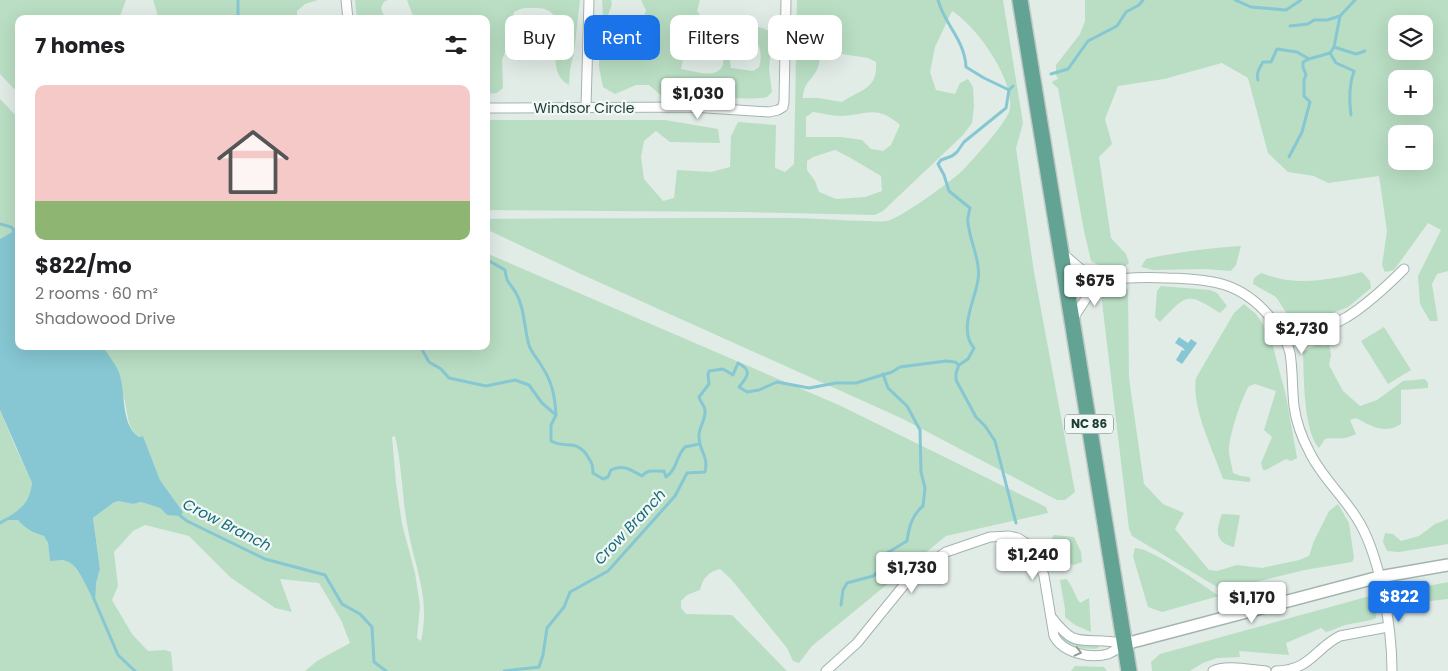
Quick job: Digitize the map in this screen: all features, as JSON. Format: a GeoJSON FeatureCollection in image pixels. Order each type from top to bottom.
{"type":"FeatureCollection","features":[{"type":"Feature","properties":{"kind":"main road","name":"NC 86"},"geometry":{"type":"LineString","coordinates":[[1020,0],[1129,671]]}},
{"type":"Feature","properties":{"kind":"street"},"geometry":{"type":"LineString","coordinates":[[346,0],[348,15]]}},
{"type":"Feature","properties":{"kind":"street"},"geometry":{"type":"LineString","coordinates":[[586,107],[589,0]]}},
{"type":"Feature","properties":{"kind":"street","name":"Windsor Circle"},"geometry":{"type":"LineString","coordinates":[[490,108],[692,107],[758,112],[778,110],[783,107],[784,102],[786,0]]}},
{"type":"Feature","properties":{"kind":"street"},"geometry":{"type":"LineString","coordinates":[[1061,252],[1096,279],[1165,277],[1200,279],[1226,285],[1244,294],[1263,309],[1276,325],[1286,342],[1291,361],[1294,407],[1305,444],[1320,470],[1357,519],[1365,534],[1379,577],[1391,645],[1392,671]]}},
{"type":"Feature","properties":{"kind":"street"},"geometry":{"type":"LineString","coordinates":[[1286,342],[1325,328],[1347,317],[1383,290],[1404,269]]}},
{"type":"Feature","properties":{"kind":"street"},"geometry":{"type":"LineString","coordinates":[[1072,320],[1089,294],[1104,280]]}},
{"type":"Feature","properties":{"kind":"street"},"geometry":{"type":"LineString","coordinates":[[826,671],[857,643],[904,585],[918,572],[946,552],[990,537],[1009,536],[1018,538],[1034,549],[1044,576],[1054,636],[1065,648],[1077,653],[1093,655],[1108,654],[1125,644],[1379,577],[1448,565]]}},
{"type":"Feature","properties":{"kind":"street"},"geometry":{"type":"LineString","coordinates":[[1052,618],[1063,631],[1079,641],[1106,641],[1125,644]]}},
{"type":"Feature","properties":{"kind":"street"},"geometry":{"type":"LineString","coordinates":[[1276,671],[1301,666],[1333,639],[1340,636],[1388,626]]}},
{"type":"Feature","properties":{"kind":"street"},"geometry":{"type":"LineString","coordinates":[[1213,671],[1227,668],[1266,671]]}},
{"type":"Feature","properties":{"kind":"green space"},"geometry":{"type":"Polygon","coordinates":[[[0,0],[126,0],[120,15],[15,15],[15,90],[0,74],[0,0]]]}},
{"type":"Feature","properties":{"kind":"green space"},"geometry":{"type":"Polygon","coordinates":[[[153,0],[318,0],[305,4],[297,11],[297,15],[158,15],[153,0]]]}},
{"type":"Feature","properties":{"kind":"green space"},"geometry":{"type":"Polygon","coordinates":[[[355,0],[388,0],[384,2],[381,8],[384,15],[357,15],[355,0]]]}},
{"type":"Feature","properties":{"kind":"green space"},"geometry":{"type":"Polygon","coordinates":[[[407,0],[580,0],[574,53],[574,15],[552,15],[549,11],[528,8],[520,9],[514,12],[514,15],[505,15],[505,52],[502,60],[503,88],[497,93],[490,94],[490,15],[413,15],[407,0]]]}},
{"type":"Feature","properties":{"kind":"green space"},"geometry":{"type":"Polygon","coordinates":[[[602,0],[611,0],[612,4],[608,15],[603,15],[602,0]]]}},
{"type":"Feature","properties":{"kind":"green space"},"geometry":{"type":"Polygon","coordinates":[[[641,0],[700,0],[697,11],[700,15],[670,15],[670,60],[683,60],[681,69],[705,73],[716,72],[721,69],[723,60],[730,60],[731,68],[753,71],[759,67],[761,60],[758,45],[758,27],[762,28],[768,31],[768,60],[770,60],[772,92],[767,97],[761,98],[721,98],[699,101],[692,93],[682,88],[675,90],[665,99],[649,85],[636,85],[615,94],[603,87],[599,60],[660,60],[660,15],[645,15],[646,10],[641,0]]]}},
{"type":"Feature","properties":{"kind":"green space"},"geometry":{"type":"Polygon","coordinates":[[[797,0],[1003,0],[1023,123],[1016,148],[1034,272],[1075,492],[1065,500],[1057,500],[901,418],[583,275],[490,231],[490,219],[792,218],[887,221],[914,207],[937,191],[962,171],[973,159],[995,133],[1009,112],[1010,100],[1007,86],[993,56],[983,42],[962,18],[952,11],[935,47],[930,72],[936,90],[955,94],[960,83],[968,79],[973,87],[974,106],[972,123],[962,136],[883,211],[875,215],[490,210],[490,120],[665,120],[718,129],[720,143],[670,142],[656,131],[644,141],[641,157],[644,179],[663,201],[674,198],[677,170],[711,172],[730,167],[731,136],[738,122],[776,125],[775,168],[785,172],[794,164],[796,60],[820,60],[817,70],[806,86],[803,98],[818,98],[842,102],[867,87],[874,78],[876,71],[876,62],[868,58],[842,54],[842,15],[797,15],[797,0]],[[813,112],[806,117],[806,137],[841,137],[862,140],[871,149],[883,151],[891,145],[900,125],[884,115],[871,112],[834,116],[813,112]],[[835,150],[813,157],[807,161],[807,170],[815,181],[819,192],[836,199],[865,197],[882,191],[881,176],[835,150]]]}},
{"type":"Feature","properties":{"kind":"green space"},"geometry":{"type":"Polygon","coordinates":[[[1085,0],[1448,0],[1448,271],[1437,274],[1432,284],[1438,321],[1430,321],[1420,304],[1418,276],[1441,230],[1428,223],[1394,270],[1385,272],[1382,265],[1387,231],[1379,176],[1328,183],[1314,176],[1288,172],[1268,153],[1248,78],[1222,63],[1164,79],[1118,86],[1105,119],[1112,144],[1099,157],[1111,238],[1126,254],[1129,263],[1119,269],[1110,270],[1091,261],[1058,88],[1052,83],[1058,79],[1056,65],[1080,34],[1085,21],[1085,0]]]}},
{"type":"Feature","properties":{"kind":"green space"},"geometry":{"type":"Polygon","coordinates":[[[556,60],[572,60],[569,85],[560,77],[556,60]]]}},
{"type":"Feature","properties":{"kind":"green space"},"geometry":{"type":"Polygon","coordinates":[[[0,99],[15,115],[15,228],[11,227],[12,232],[0,239],[0,99]]]}},
{"type":"Feature","properties":{"kind":"green space"},"geometry":{"type":"Polygon","coordinates":[[[1241,246],[1236,265],[1231,271],[1204,269],[1153,270],[1141,267],[1146,259],[1193,251],[1241,246]]]}},
{"type":"Feature","properties":{"kind":"green space"},"geometry":{"type":"Polygon","coordinates":[[[490,255],[841,406],[1046,507],[1048,513],[946,536],[812,646],[799,663],[793,661],[787,648],[731,579],[720,569],[707,576],[700,590],[687,595],[681,601],[681,608],[686,614],[732,615],[787,671],[305,671],[317,661],[350,643],[341,620],[319,583],[280,579],[292,612],[275,608],[230,577],[189,536],[145,525],[133,531],[114,552],[118,586],[112,600],[132,634],[148,651],[165,650],[171,652],[173,671],[0,671],[0,410],[32,483],[31,493],[19,512],[4,520],[18,520],[36,534],[44,536],[48,543],[50,561],[68,561],[87,584],[96,583],[100,569],[93,518],[113,503],[118,501],[133,504],[141,502],[160,508],[167,515],[183,512],[160,480],[143,436],[139,437],[132,429],[119,385],[105,350],[490,350],[490,255]],[[395,436],[392,437],[396,483],[402,524],[415,573],[420,606],[417,638],[421,641],[424,625],[423,596],[407,524],[395,436]]]}},
{"type":"Feature","properties":{"kind":"green space"},"geometry":{"type":"Polygon","coordinates":[[[1362,272],[1370,281],[1371,288],[1348,307],[1300,325],[1291,320],[1276,297],[1253,284],[1254,278],[1261,273],[1285,280],[1307,281],[1335,278],[1362,272]]]}},
{"type":"Feature","properties":{"kind":"green space"},"geometry":{"type":"Polygon","coordinates":[[[1124,285],[1128,290],[1129,378],[1144,484],[1163,504],[1184,513],[1175,529],[1209,570],[1217,571],[1237,565],[1262,568],[1309,556],[1314,541],[1329,511],[1338,504],[1349,523],[1354,558],[1352,562],[1305,570],[1227,589],[1217,587],[1132,536],[1129,529],[1102,302],[1102,294],[1105,288],[1124,285]]]}},
{"type":"Feature","properties":{"kind":"green space"},"geometry":{"type":"Polygon","coordinates":[[[1161,286],[1210,290],[1217,293],[1227,306],[1220,313],[1200,301],[1187,299],[1175,306],[1160,322],[1155,317],[1157,291],[1161,286]]]}},
{"type":"Feature","properties":{"kind":"green space"},"geometry":{"type":"Polygon","coordinates":[[[1244,304],[1256,314],[1270,335],[1286,396],[1297,458],[1291,461],[1286,459],[1263,470],[1261,463],[1272,437],[1264,430],[1276,391],[1255,384],[1249,386],[1236,419],[1229,453],[1233,473],[1249,477],[1251,480],[1249,482],[1223,479],[1200,415],[1195,389],[1196,378],[1234,313],[1244,304]]]}},
{"type":"Feature","properties":{"kind":"green space"},"geometry":{"type":"Polygon","coordinates":[[[1384,327],[1411,370],[1388,384],[1361,341],[1384,327]]]}},
{"type":"Feature","properties":{"kind":"green space"},"geometry":{"type":"Polygon","coordinates":[[[1317,344],[1324,346],[1329,344],[1331,355],[1329,365],[1343,391],[1360,406],[1377,400],[1403,381],[1425,379],[1428,383],[1428,388],[1401,390],[1401,424],[1384,429],[1356,418],[1350,420],[1356,434],[1344,438],[1325,439],[1319,448],[1314,440],[1307,416],[1303,352],[1317,344]]]}},
{"type":"Feature","properties":{"kind":"green space"},"geometry":{"type":"Polygon","coordinates":[[[1222,514],[1240,515],[1234,547],[1223,542],[1218,535],[1222,514]]]}},
{"type":"Feature","properties":{"kind":"green space"},"geometry":{"type":"Polygon","coordinates":[[[1448,519],[1448,544],[1399,552],[1387,551],[1383,542],[1385,533],[1393,534],[1401,541],[1419,536],[1435,524],[1448,519]]]}},
{"type":"Feature","properties":{"kind":"green space"},"geometry":{"type":"Polygon","coordinates":[[[1054,535],[1074,537],[1081,552],[1082,562],[1074,565],[1057,561],[1049,544],[1054,535]]]}},
{"type":"Feature","properties":{"kind":"green space"},"geometry":{"type":"Polygon","coordinates":[[[1135,548],[1165,560],[1219,596],[1162,612],[1148,607],[1133,556],[1135,548]]]}},
{"type":"Feature","properties":{"kind":"green space"},"geometry":{"type":"Polygon","coordinates":[[[1066,579],[1080,603],[1089,598],[1091,632],[1075,625],[1065,617],[1060,580],[1066,579]]]}},
{"type":"Feature","properties":{"kind":"green space"},"geometry":{"type":"Polygon","coordinates":[[[1448,582],[1448,599],[1396,605],[1392,601],[1393,590],[1401,587],[1418,588],[1448,582]]]}},
{"type":"Feature","properties":{"kind":"green space"},"geometry":{"type":"Polygon","coordinates":[[[1370,596],[1375,605],[1376,618],[1345,625],[1326,632],[1321,628],[1286,643],[1289,655],[1239,651],[1240,657],[1217,658],[1203,663],[1190,671],[1152,671],[1151,662],[1160,654],[1370,596]]]}},
{"type":"Feature","properties":{"kind":"green space"},"geometry":{"type":"Polygon","coordinates":[[[1059,633],[1077,644],[1098,646],[1099,648],[1077,647],[1066,642],[1059,633]]]}},
{"type":"Feature","properties":{"kind":"green space"},"geometry":{"type":"Polygon","coordinates":[[[1075,666],[1104,667],[1107,671],[1071,671],[1075,666]]]}},
{"type":"Feature","properties":{"kind":"water"},"geometry":{"type":"Polygon","coordinates":[[[11,227],[15,228],[15,350],[105,350],[121,378],[126,415],[129,423],[139,437],[143,436],[160,480],[183,512],[181,516],[167,515],[160,508],[141,502],[133,504],[118,501],[93,518],[100,569],[96,583],[95,603],[75,567],[64,561],[50,561],[48,543],[44,536],[36,534],[18,520],[3,520],[23,506],[29,496],[32,483],[0,410],[0,239],[12,232],[11,227]]]}},
{"type":"Feature","properties":{"kind":"water"},"geometry":{"type":"Polygon","coordinates":[[[1179,337],[1188,343],[1191,339],[1197,343],[1182,364],[1176,360],[1182,350],[1185,351],[1175,343],[1179,337]]]}},
{"type":"Feature","properties":{"kind":"waterway"},"geometry":{"type":"LineString","coordinates":[[238,0],[238,15]]}},
{"type":"Feature","properties":{"kind":"waterway"},"geometry":{"type":"LineString","coordinates":[[938,0],[962,49],[966,67],[1009,90]]}},
{"type":"Feature","properties":{"kind":"waterway","name":"Crow Branch"},"geometry":{"type":"LineString","coordinates":[[1051,74],[1068,69],[1088,41],[1117,26],[1126,12],[1139,5],[1143,0]]}},
{"type":"Feature","properties":{"kind":"waterway","name":"Crow Branch"},"geometry":{"type":"LineString","coordinates":[[1235,0],[1251,7],[1286,10],[1301,0]]}},
{"type":"Feature","properties":{"kind":"waterway"},"geometry":{"type":"LineString","coordinates":[[1290,26],[1308,24],[1314,20],[1327,20],[1340,16],[1355,0]]}},
{"type":"Feature","properties":{"kind":"waterway"},"geometry":{"type":"LineString","coordinates":[[1340,16],[1334,47],[1330,53],[1336,63],[1354,71],[1350,93],[1351,115]]}},
{"type":"Feature","properties":{"kind":"waterway"},"geometry":{"type":"LineString","coordinates":[[1334,47],[1356,54],[1365,51]]}},
{"type":"Feature","properties":{"kind":"waterway"},"geometry":{"type":"LineString","coordinates":[[1258,80],[1259,69],[1263,62],[1271,62],[1277,49],[1297,52],[1309,59],[1330,53]]}},
{"type":"Feature","properties":{"kind":"waterway"},"geometry":{"type":"LineString","coordinates":[[1289,157],[1302,132],[1310,102],[1304,96],[1304,80],[1306,75],[1303,67],[1303,62],[1309,59]]}},
{"type":"Feature","properties":{"kind":"waterway","name":"Crow Branch"},"geometry":{"type":"LineString","coordinates":[[504,671],[539,667],[543,655],[547,628],[564,607],[570,592],[608,571],[675,496],[687,473],[705,472],[706,462],[699,437],[705,411],[699,397],[709,384],[709,371],[723,369],[733,375],[738,363],[747,372],[746,378],[739,387],[747,392],[759,390],[777,382],[809,388],[836,383],[856,383],[892,372],[900,367],[946,361],[955,362],[959,365],[968,359],[974,348],[969,341],[967,324],[979,273],[968,223],[970,208],[949,191],[938,164],[941,160],[957,152],[964,142],[1006,108],[1009,90],[1013,86]]}},
{"type":"Feature","properties":{"kind":"waterway","name":"Crow Branch"},"geometry":{"type":"LineString","coordinates":[[0,224],[13,229]]}},
{"type":"Feature","properties":{"kind":"waterway"},"geometry":{"type":"LineString","coordinates":[[490,261],[505,270],[508,281],[519,299],[529,345],[550,383],[554,395],[556,415]]}},
{"type":"Feature","properties":{"kind":"waterway"},"geometry":{"type":"LineString","coordinates":[[422,350],[429,362],[441,369],[449,378],[486,386],[515,380],[529,385],[542,403],[556,415],[551,425],[551,441],[580,448],[590,461],[593,473],[603,479],[608,477],[611,470],[615,468],[627,468],[642,476],[650,471],[664,471],[666,477],[673,470],[685,447],[699,444]]}},
{"type":"Feature","properties":{"kind":"waterway"},"geometry":{"type":"LineString","coordinates":[[959,365],[956,380],[976,417],[995,441],[1016,523]]}},
{"type":"Feature","properties":{"kind":"waterway"},"geometry":{"type":"LineString","coordinates":[[841,605],[843,590],[847,583],[873,576],[878,572],[887,553],[907,541],[916,513],[923,506],[925,488],[921,472],[920,430],[907,406],[888,388],[883,374]]}},
{"type":"Feature","properties":{"kind":"waterway","name":"Crow Branch"},"geometry":{"type":"LineString","coordinates":[[178,514],[187,521],[265,559],[325,575],[342,604],[360,614],[372,627],[374,662],[386,671]]}},
{"type":"Feature","properties":{"kind":"waterway"},"geometry":{"type":"LineString","coordinates":[[0,523],[7,519]]}},
{"type":"Feature","properties":{"kind":"waterway"},"geometry":{"type":"LineString","coordinates":[[94,599],[118,655],[135,671]]}}]}
